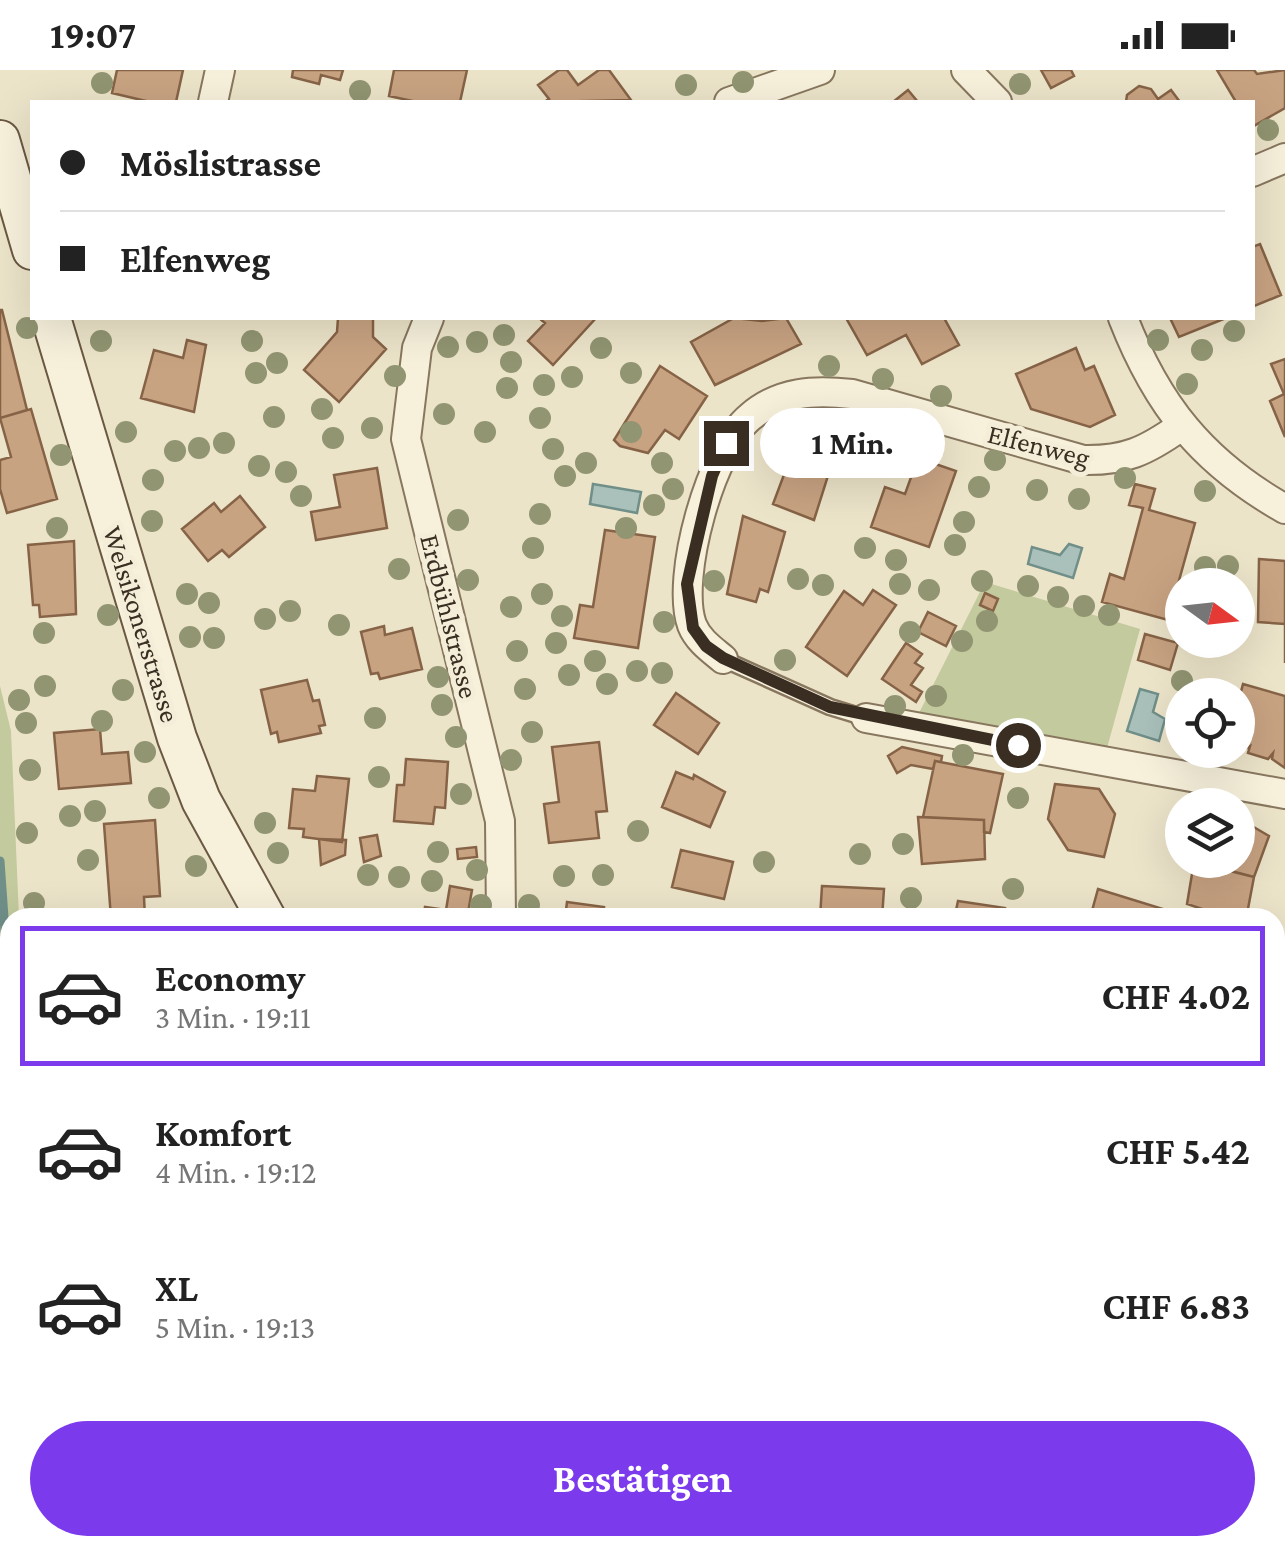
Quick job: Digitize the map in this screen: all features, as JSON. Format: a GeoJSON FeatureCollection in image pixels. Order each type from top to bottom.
{"type":"FeatureCollection","features":[{"type":"Feature","properties":{"kind":"main road"},"geometry":{"type":"LineString","coordinates":[[0,140],[30,243]]}},
{"type":"Feature","properties":{"kind":"main road","name":"Welsikonerstrasse"},"geometry":{"type":"LineString","coordinates":[[53,320],[177,738],[201,800],[260,908]]}},
{"type":"Feature","properties":{"kind":"street"},"geometry":{"type":"LineString","coordinates":[[213,100],[220,70]]}},
{"type":"Feature","properties":{"kind":"street"},"geometry":{"type":"LineString","coordinates":[[736,100],[820,70]]}},
{"type":"Feature","properties":{"kind":"street"},"geometry":{"type":"LineString","coordinates":[[966,70],[995,100]]}},
{"type":"Feature","properties":{"kind":"street"},"geometry":{"type":"LineString","coordinates":[[1255,171],[1285,158]]}},
{"type":"Feature","properties":{"kind":"street","name":"Erdbühlstrasse"},"geometry":{"type":"LineString","coordinates":[[429,320],[417,348],[406,439],[500,821],[501,908]]}},
{"type":"Feature","properties":{"kind":"street"},"geometry":{"type":"LineString","coordinates":[[1123,320],[1141,364],[1180,428],[1224,468],[1285,509]]}},
{"type":"Feature","properties":{"kind":"street","name":"Elfenweg"},"geometry":{"type":"LineString","coordinates":[[723,658],[693,628],[688,606],[687,584],[712,476],[726,443],[750,416],[785,395],[818,390],[852,394],[1083,460],[1118,461],[1142,454],[1180,428]]}},
{"type":"Feature","properties":{"kind":"street"},"geometry":{"type":"LineString","coordinates":[[866,718],[1285,794]]}},
{"type":"Feature","properties":{"kind":"lane"},"geometry":{"type":"LineString","coordinates":[[723,658],[830,707],[866,718]]}},
{"type":"Feature","properties":{"kind":"green space"},"geometry":{"type":"Polygon","coordinates":[[[985,582],[1140,629],[1107,748],[919,713],[985,582]]]}},
{"type":"Feature","properties":{"kind":"green space"},"geometry":{"type":"Polygon","coordinates":[[[0,686],[11,731],[19,908],[0,908],[0,686]]]}},
{"type":"Feature","properties":{"kind":"water"},"geometry":{"type":"Polygon","coordinates":[[[593,484],[641,492],[637,513],[590,504],[593,484]]]}},
{"type":"Feature","properties":{"kind":"water"},"geometry":{"type":"Polygon","coordinates":[[[1069,544],[1082,548],[1073,578],[1028,564],[1032,547],[1060,555],[1069,544]]]}},
{"type":"Feature","properties":{"kind":"water"},"geometry":{"type":"Polygon","coordinates":[[[1140,689],[1158,694],[1153,712],[1165,719],[1159,741],[1127,731],[1140,689]]]}},
{"type":"Feature","properties":{"kind":"building"},"geometry":{"type":"Polygon","coordinates":[[[117,70],[183,70],[176,100],[142,100],[112,93],[117,70]]]}},
{"type":"Feature","properties":{"kind":"building"},"geometry":{"type":"Polygon","coordinates":[[[293,70],[343,70],[340,80],[321,75],[319,84],[292,77],[293,70]]]}},
{"type":"Feature","properties":{"kind":"building"},"geometry":{"type":"Polygon","coordinates":[[[394,70],[467,70],[460,100],[389,96],[394,70]]]}},
{"type":"Feature","properties":{"kind":"building"},"geometry":{"type":"Polygon","coordinates":[[[559,70],[567,70],[578,85],[599,70],[609,70],[631,100],[547,100],[538,85],[559,70]]]}},
{"type":"Feature","properties":{"kind":"building"},"geometry":{"type":"Polygon","coordinates":[[[1041,70],[1071,70],[1074,76],[1051,88],[1041,70]]]}},
{"type":"Feature","properties":{"kind":"building"},"geometry":{"type":"Polygon","coordinates":[[[1217,70],[1254,70],[1257,74],[1285,70],[1285,108],[1255,125],[1255,100],[1235,100],[1217,70]]]}},
{"type":"Feature","properties":{"kind":"building"},"geometry":{"type":"Polygon","coordinates":[[[1139,86],[1151,89],[1158,99],[1171,90],[1178,100],[1126,100],[1139,86]]]}},
{"type":"Feature","properties":{"kind":"building"},"geometry":{"type":"Polygon","coordinates":[[[908,90],[916,100],[896,100],[908,90]]]}},
{"type":"Feature","properties":{"kind":"building"},"geometry":{"type":"Polygon","coordinates":[[[1260,244],[1281,295],[1255,306],[1255,246],[1260,244]]]}},
{"type":"Feature","properties":{"kind":"building"},"geometry":{"type":"Polygon","coordinates":[[[0,310],[27,410],[0,418],[0,310]]]}},
{"type":"Feature","properties":{"kind":"building"},"geometry":{"type":"Polygon","coordinates":[[[338,320],[373,320],[373,337],[386,349],[339,402],[304,370],[337,332],[338,320]]]}},
{"type":"Feature","properties":{"kind":"building"},"geometry":{"type":"Polygon","coordinates":[[[541,320],[594,320],[553,365],[528,341],[545,323],[541,320]]]}},
{"type":"Feature","properties":{"kind":"building"},"geometry":{"type":"Polygon","coordinates":[[[730,320],[787,320],[801,344],[715,385],[691,342],[730,320]]]}},
{"type":"Feature","properties":{"kind":"building"},"geometry":{"type":"Polygon","coordinates":[[[847,320],[945,320],[959,345],[922,364],[906,335],[867,355],[847,320]]]}},
{"type":"Feature","properties":{"kind":"building"},"geometry":{"type":"Polygon","coordinates":[[[1171,320],[1221,320],[1179,337],[1171,320]]]}},
{"type":"Feature","properties":{"kind":"building"},"geometry":{"type":"Polygon","coordinates":[[[187,340],[206,345],[194,412],[141,398],[154,350],[183,358],[187,340]]]}},
{"type":"Feature","properties":{"kind":"building"},"geometry":{"type":"Polygon","coordinates":[[[1076,348],[1085,370],[1094,366],[1115,415],[1090,427],[1031,409],[1016,374],[1076,348]]]}},
{"type":"Feature","properties":{"kind":"building"},"geometry":{"type":"Polygon","coordinates":[[[1285,359],[1285,437],[1270,401],[1284,394],[1271,364],[1285,359]]]}},
{"type":"Feature","properties":{"kind":"building"},"geometry":{"type":"Polygon","coordinates":[[[660,366],[707,396],[679,439],[665,430],[648,453],[620,446],[614,440],[660,366]]]}},
{"type":"Feature","properties":{"kind":"building"},"geometry":{"type":"Polygon","coordinates":[[[31,409],[57,499],[7,513],[0,489],[0,460],[11,457],[0,418],[31,409]]]}},
{"type":"Feature","properties":{"kind":"building"},"geometry":{"type":"Polygon","coordinates":[[[808,433],[838,444],[814,520],[773,504],[788,464],[795,467],[808,433]]]}},
{"type":"Feature","properties":{"kind":"building"},"geometry":{"type":"Polygon","coordinates":[[[918,458],[956,471],[929,547],[871,527],[885,487],[905,494],[918,458]]]}},
{"type":"Feature","properties":{"kind":"building"},"geometry":{"type":"Polygon","coordinates":[[[377,468],[387,528],[316,540],[311,512],[340,507],[334,475],[377,468]]]}},
{"type":"Feature","properties":{"kind":"building"},"geometry":{"type":"Polygon","coordinates":[[[1135,484],[1155,489],[1149,510],[1195,523],[1182,568],[1165,568],[1165,619],[1102,602],[1110,574],[1124,579],[1143,508],[1129,505],[1135,484]]]}},
{"type":"Feature","properties":{"kind":"building"},"geometry":{"type":"Polygon","coordinates":[[[240,496],[265,527],[229,557],[222,550],[208,561],[182,529],[214,503],[221,512],[240,496]]]}},
{"type":"Feature","properties":{"kind":"building"},"geometry":{"type":"Polygon","coordinates":[[[743,516],[785,532],[768,592],[760,589],[756,602],[727,594],[743,516]]]}},
{"type":"Feature","properties":{"kind":"building"},"geometry":{"type":"Polygon","coordinates":[[[605,530],[655,537],[638,648],[574,638],[580,605],[593,607],[605,530]]]}},
{"type":"Feature","properties":{"kind":"building"},"geometry":{"type":"Polygon","coordinates":[[[74,541],[76,614],[40,617],[39,605],[33,605],[28,545],[74,541]]]}},
{"type":"Feature","properties":{"kind":"building"},"geometry":{"type":"Polygon","coordinates":[[[1259,559],[1285,561],[1285,624],[1258,622],[1259,559]]]}},
{"type":"Feature","properties":{"kind":"building"},"geometry":{"type":"Polygon","coordinates":[[[873,590],[896,605],[847,676],[806,647],[844,591],[863,605],[873,590]]]}},
{"type":"Feature","properties":{"kind":"building"},"geometry":{"type":"Polygon","coordinates":[[[985,593],[998,599],[993,611],[980,605],[985,593]]]}},
{"type":"Feature","properties":{"kind":"building"},"geometry":{"type":"Polygon","coordinates":[[[928,612],[956,626],[946,646],[918,632],[928,612]]]}},
{"type":"Feature","properties":{"kind":"building"},"geometry":{"type":"Polygon","coordinates":[[[384,626],[385,635],[412,628],[422,669],[380,679],[378,673],[371,674],[361,632],[384,626]]]}},
{"type":"Feature","properties":{"kind":"building"},"geometry":{"type":"Polygon","coordinates":[[[1145,634],[1165,639],[1165,658],[1174,658],[1170,670],[1138,660],[1145,634]]]}},
{"type":"Feature","properties":{"kind":"building"},"geometry":{"type":"Polygon","coordinates":[[[906,643],[922,654],[915,663],[923,668],[911,685],[922,692],[916,702],[882,679],[906,643]]]}},
{"type":"Feature","properties":{"kind":"building"},"geometry":{"type":"Polygon","coordinates":[[[307,680],[313,701],[319,700],[325,725],[319,726],[321,733],[279,742],[277,732],[271,734],[261,690],[307,680]]]}},
{"type":"Feature","properties":{"kind":"building"},"geometry":{"type":"Polygon","coordinates":[[[1255,687],[1285,696],[1285,768],[1272,759],[1273,753],[1268,759],[1255,755],[1255,687]]]}},
{"type":"Feature","properties":{"kind":"building"},"geometry":{"type":"Polygon","coordinates":[[[676,693],[719,723],[698,754],[654,725],[676,693]]]}},
{"type":"Feature","properties":{"kind":"building"},"geometry":{"type":"Polygon","coordinates":[[[100,729],[102,754],[128,752],[131,783],[59,789],[54,733],[100,729]]]}},
{"type":"Feature","properties":{"kind":"building"},"geometry":{"type":"Polygon","coordinates":[[[599,742],[607,811],[596,812],[599,838],[549,843],[544,804],[559,802],[552,747],[599,742]]]}},
{"type":"Feature","properties":{"kind":"building"},"geometry":{"type":"Polygon","coordinates":[[[902,747],[942,756],[941,762],[935,761],[933,769],[911,765],[897,773],[888,756],[902,747]]]}},
{"type":"Feature","properties":{"kind":"building"},"geometry":{"type":"Polygon","coordinates":[[[406,759],[448,762],[445,808],[435,807],[433,824],[394,821],[397,785],[404,785],[406,759]]]}},
{"type":"Feature","properties":{"kind":"building"},"geometry":{"type":"Polygon","coordinates":[[[935,761],[1003,774],[990,833],[984,832],[984,820],[923,817],[935,761]]]}},
{"type":"Feature","properties":{"kind":"building"},"geometry":{"type":"Polygon","coordinates":[[[676,772],[693,779],[694,775],[725,792],[710,827],[662,807],[676,772]]]}},
{"type":"Feature","properties":{"kind":"building"},"geometry":{"type":"Polygon","coordinates":[[[317,776],[349,779],[342,842],[303,837],[304,829],[289,828],[293,789],[315,791],[317,776]]]}},
{"type":"Feature","properties":{"kind":"building"},"geometry":{"type":"Polygon","coordinates":[[[1055,784],[1099,789],[1115,814],[1104,857],[1068,850],[1048,819],[1055,784]]]}},
{"type":"Feature","properties":{"kind":"building"},"geometry":{"type":"Polygon","coordinates":[[[918,817],[984,820],[985,859],[922,864],[918,817]]]}},
{"type":"Feature","properties":{"kind":"building"},"geometry":{"type":"Polygon","coordinates":[[[155,820],[160,896],[144,897],[145,908],[110,908],[104,824],[155,820]]]}},
{"type":"Feature","properties":{"kind":"building"},"geometry":{"type":"Polygon","coordinates":[[[1255,828],[1269,836],[1255,874],[1255,828]]]}},
{"type":"Feature","properties":{"kind":"building"},"geometry":{"type":"Polygon","coordinates":[[[377,835],[381,856],[364,862],[360,838],[377,835]]]}},
{"type":"Feature","properties":{"kind":"building"},"geometry":{"type":"Polygon","coordinates":[[[319,839],[346,840],[345,855],[321,865],[319,839]]]}},
{"type":"Feature","properties":{"kind":"building"},"geometry":{"type":"Polygon","coordinates":[[[476,847],[477,857],[458,859],[457,849],[476,847]]]}},
{"type":"Feature","properties":{"kind":"building"},"geometry":{"type":"Polygon","coordinates":[[[681,850],[733,862],[724,899],[672,887],[681,850]]]}},
{"type":"Feature","properties":{"kind":"building"},"geometry":{"type":"Polygon","coordinates":[[[1191,878],[1254,878],[1248,908],[1199,908],[1187,904],[1191,878]]]}},
{"type":"Feature","properties":{"kind":"building"},"geometry":{"type":"Polygon","coordinates":[[[450,886],[472,890],[469,908],[446,908],[450,886]]]}},
{"type":"Feature","properties":{"kind":"building"},"geometry":{"type":"Polygon","coordinates":[[[822,886],[884,889],[883,908],[821,908],[822,886]]]}},
{"type":"Feature","properties":{"kind":"building"},"geometry":{"type":"Polygon","coordinates":[[[1098,889],[1160,908],[1093,908],[1098,889]]]}},
{"type":"Feature","properties":{"kind":"building"},"geometry":{"type":"Polygon","coordinates":[[[958,901],[1005,908],[956,908],[958,901]]]}},
{"type":"Feature","properties":{"kind":"building"},"geometry":{"type":"Polygon","coordinates":[[[567,902],[604,907],[604,908],[566,908],[567,902]]]}},
{"type":"Feature","properties":{"kind":"waterway"},"geometry":{"type":"LineString","coordinates":[[0,861],[3,908]]}},
{"type":"Feature","properties":{"kind":"route"},"geometry":{"type":"LineString","coordinates":[[726,443],[712,476],[687,584],[693,628],[706,646],[723,658],[830,707],[866,718],[1018,745]]}}]}
